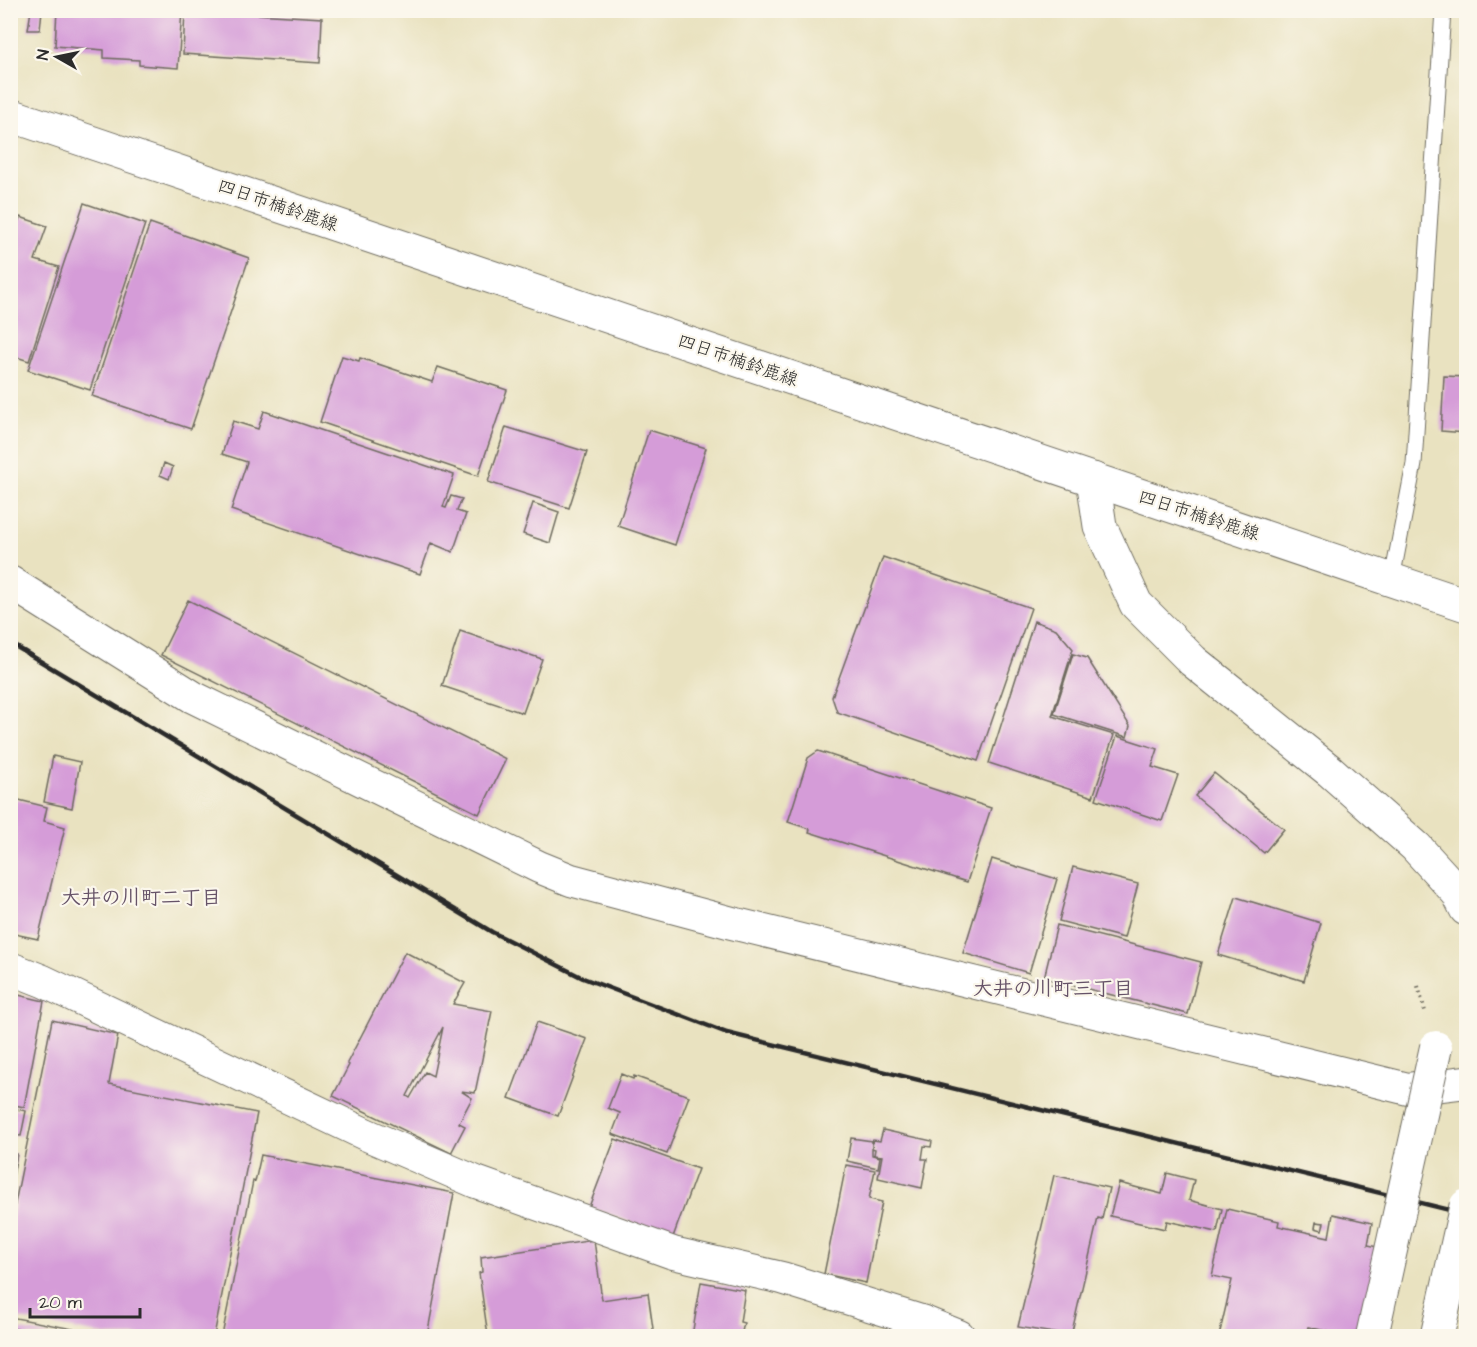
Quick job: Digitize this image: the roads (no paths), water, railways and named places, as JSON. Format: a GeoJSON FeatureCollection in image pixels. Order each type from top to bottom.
{"type":"FeatureCollection","features":[{"type":"Feature","properties":{"kind":"main road","name":"四日市楠鈴鹿線"},"geometry":{"type":"LineString","coordinates":[[10,115],[1467,605]]}},
{"type":"Feature","properties":{"kind":"main road"},"geometry":{"type":"LineString","coordinates":[[1093,479],[1100,526],[1136,604],[1193,661],[1330,771],[1416,847],[1462,901]]}},
{"type":"Feature","properties":{"kind":"main road"},"geometry":{"type":"LineString","coordinates":[[1437,1336],[1467,1206]]}},
{"type":"Feature","properties":{"kind":"street"},"geometry":{"type":"LineString","coordinates":[[10,582],[193,697],[539,867],[571,880],[743,926],[1408,1089],[1467,1082]]}},
{"type":"Feature","properties":{"kind":"street"},"geometry":{"type":"LineString","coordinates":[[10,968],[42,981],[375,1139],[466,1178],[673,1253],[782,1278],[924,1322],[959,1336]]}},
{"type":"Feature","properties":{"kind":"street"},"geometry":{"type":"LineString","coordinates":[[1372,1336],[1436,1047]]}},
{"type":"Feature","properties":{"kind":"lane"},"geometry":{"type":"LineString","coordinates":[[1392,579],[1414,464],[1443,10]]}},
{"type":"Feature","properties":{"kind":"railway"},"geometry":{"type":"LineString","coordinates":[[10,643],[492,932],[583,978],[727,1033],[1466,1214]]}},
{"type":"Feature","properties":{"kind":"district","name":"大井の川町二丁目"},"geometry":{"type":"Point","coordinates":[141,897]}},
{"type":"Feature","properties":{"kind":"district","name":"大井の川町三丁目"},"geometry":{"type":"Point","coordinates":[1053,988]}}]}
